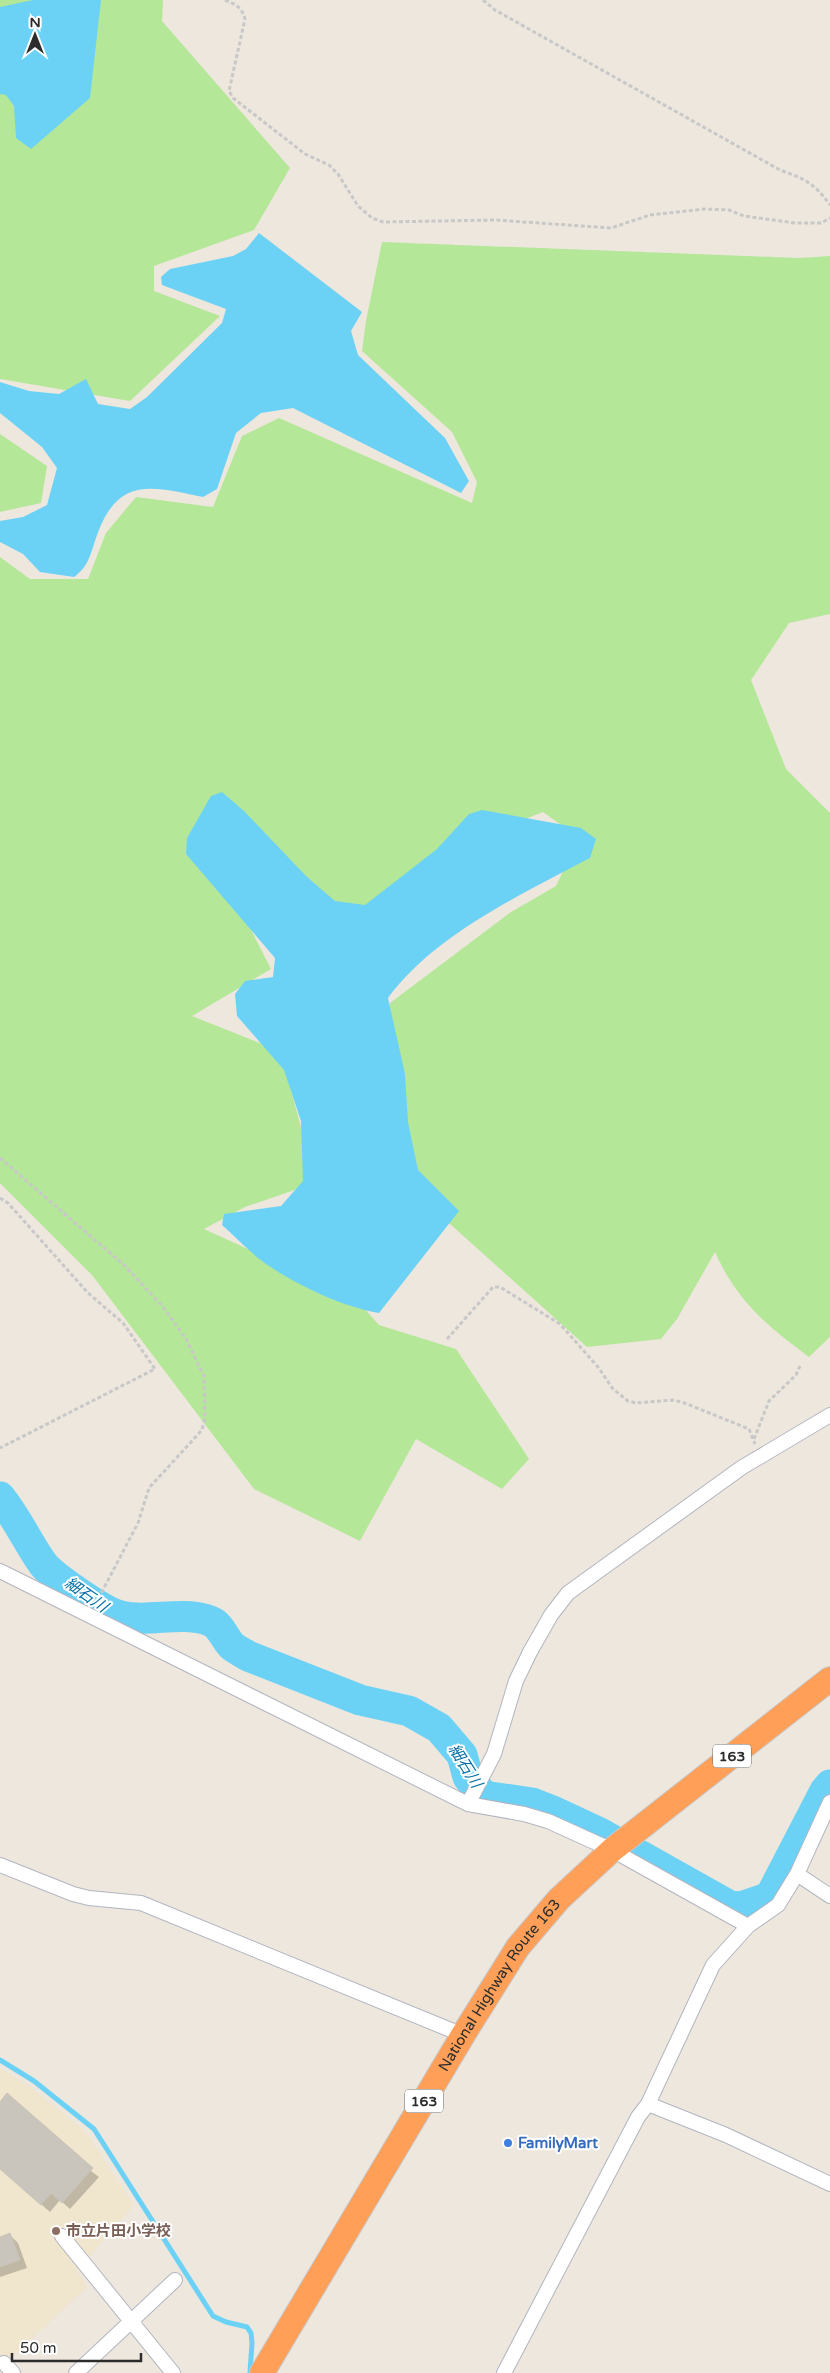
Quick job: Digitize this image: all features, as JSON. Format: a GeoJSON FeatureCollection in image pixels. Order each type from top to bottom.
{"type":"FeatureCollection","features":[{"type":"Feature","properties":{"kind":"highway","name":"National Highway Route 163"},"geometry":{"type":"LineString","coordinates":[[262,2373],[463,2035],[518,1947],[559,1900],[612,1850],[830,1679]]}},
{"type":"Feature","properties":{"kind":"street"},"geometry":{"type":"LineString","coordinates":[[469,1801],[494,1754],[516,1681],[530,1652],[559,1603],[575,1588],[741,1468],[830,1415]]}},
{"type":"Feature","properties":{"kind":"street"},"geometry":{"type":"LineString","coordinates":[[0,1571],[469,1801],[524,1814],[548,1822],[612,1850],[748,1926]]}},
{"type":"Feature","properties":{"kind":"street"},"geometry":{"type":"LineString","coordinates":[[504,2373],[638,2117],[648,2104],[713,1966],[748,1926],[778,1905],[797,1874],[830,1802]]}},
{"type":"Feature","properties":{"kind":"street"},"geometry":{"type":"LineString","coordinates":[[0,1865],[73,1894],[89,1898],[141,1903],[463,2035]]}},
{"type":"Feature","properties":{"kind":"street"},"geometry":{"type":"LineString","coordinates":[[797,1874],[830,1896]]}},
{"type":"Feature","properties":{"kind":"street"},"geometry":{"type":"LineString","coordinates":[[648,2104],[726,2135],[830,2184]]}},
{"type":"Feature","properties":{"kind":"street"},"geometry":{"type":"LineString","coordinates":[[62,2236],[173,2373]]}},
{"type":"Feature","properties":{"kind":"street"},"geometry":{"type":"LineString","coordinates":[[76,2373],[175,2280]]}},
{"type":"Feature","properties":{"kind":"path"},"geometry":{"type":"LineString","coordinates":[[225,0],[236,4],[243,11],[245,19],[229,91],[233,98],[305,154],[329,165],[338,174],[358,206],[372,218],[383,222],[495,220],[611,228],[650,215],[705,208],[729,210],[744,216],[795,223],[821,223],[830,218]]}},
{"type":"Feature","properties":{"kind":"path"},"geometry":{"type":"LineString","coordinates":[[483,0],[495,10],[648,98],[780,170],[808,180],[819,190],[830,205]]}},
{"type":"Feature","properties":{"kind":"path"},"geometry":{"type":"LineString","coordinates":[[0,1158],[146,1286],[186,1339],[204,1376],[205,1417],[202,1430],[149,1488],[138,1523],[90,1615]]}},
{"type":"Feature","properties":{"kind":"path"},"geometry":{"type":"LineString","coordinates":[[0,1198],[8,1203],[88,1293],[123,1323],[155,1369],[0,1448]]}},
{"type":"Feature","properties":{"kind":"path"},"geometry":{"type":"LineString","coordinates":[[447,1339],[493,1287],[500,1287],[560,1324],[587,1354],[620,1397],[636,1403],[672,1400],[694,1406],[741,1424],[749,1429],[760,1457]]}},
{"type":"Feature","properties":{"kind":"path"},"geometry":{"type":"LineString","coordinates":[[754,1439],[769,1402],[796,1375],[800,1366]]}},
{"type":"Feature","properties":{"kind":"shaded area","name":"市立片田小学校"},"geometry":{"type":"Polygon","coordinates":[[[0,2068],[29,2086],[85,2131],[134,2205],[77,2271],[87,2287],[12,2357],[0,2362],[0,2068]]]}},
{"type":"Feature","properties":{"kind":"green space"},"geometry":{"type":"Polygon","coordinates":[[[0,0],[163,0],[162,21],[290,168],[254,230],[154,266],[154,291],[220,316],[130,401],[0,379],[0,0]]]}},
{"type":"Feature","properties":{"kind":"green space"},"geometry":{"type":"Polygon","coordinates":[[[382,242],[799,258],[830,256],[830,614],[789,623],[751,680],[786,769],[830,813],[830,1337],[809,1357],[767,1323],[743,1299],[715,1252],[677,1319],[661,1339],[587,1347],[411,1189],[382,1084],[390,1003],[511,912],[556,886],[568,861],[568,830],[543,812],[461,844],[356,929],[196,822],[271,969],[192,1016],[280,1051],[303,1134],[306,1186],[245,1207],[204,1229],[259,1254],[344,1286],[379,1325],[456,1349],[529,1459],[502,1489],[416,1439],[360,1541],[254,1489],[92,1275],[0,1183],[0,557],[30,579],[88,579],[106,533],[136,497],[213,507],[242,436],[279,418],[472,503],[477,482],[452,432],[362,351],[382,242]]]}},
{"type":"Feature","properties":{"kind":"green space"},"geometry":{"type":"Polygon","coordinates":[[[0,434],[47,466],[41,503],[0,512],[0,434]]]}},
{"type":"Feature","properties":{"kind":"water"},"geometry":{"type":"Polygon","coordinates":[[[33,0],[101,0],[90,98],[31,149],[16,138],[14,106],[6,95],[0,94],[0,7],[33,0]]]}},
{"type":"Feature","properties":{"kind":"water"},"geometry":{"type":"Polygon","coordinates":[[[259,233],[362,312],[351,331],[358,355],[445,438],[469,481],[461,493],[293,408],[261,413],[236,433],[217,489],[203,497],[151,489],[137,490],[125,495],[114,504],[104,518],[88,560],[79,573],[74,577],[40,572],[23,554],[0,542],[0,521],[23,517],[47,505],[57,468],[42,447],[0,413],[0,382],[29,391],[59,394],[86,379],[98,404],[130,409],[147,397],[222,323],[226,309],[162,285],[161,277],[170,269],[233,256],[246,249],[259,233]]]}},
{"type":"Feature","properties":{"kind":"water"},"geometry":{"type":"Polygon","coordinates":[[[222,792],[245,812],[307,877],[335,901],[365,905],[437,849],[469,814],[482,810],[581,828],[596,839],[590,858],[508,902],[454,936],[407,975],[388,998],[405,1074],[408,1122],[418,1170],[459,1211],[379,1313],[335,1300],[292,1280],[260,1260],[222,1225],[224,1214],[281,1206],[303,1181],[301,1121],[284,1070],[237,1016],[235,994],[245,981],[273,977],[275,958],[186,854],[187,838],[211,796],[222,792]]]}},
{"type":"Feature","properties":{"kind":"building"},"geometry":{"type":"Polygon","coordinates":[[[7,2093],[93,2168],[62,2203],[51,2193],[41,2205],[0,2169],[0,2102],[7,2093]]]}},
{"type":"Feature","properties":{"kind":"building"},"geometry":{"type":"Polygon","coordinates":[[[10,2233],[20,2260],[0,2267],[0,2237],[10,2233]]]}},
{"type":"Feature","properties":{"kind":"waterway","name":"細石川"},"geometry":{"type":"LineString","coordinates":[[0,1497],[48,1570],[86,1598],[112,1613],[136,1618],[186,1617],[210,1621],[220,1629],[232,1646],[248,1656],[360,1700],[409,1711],[439,1728],[462,1755],[468,1777],[484,1796],[532,1803],[555,1812],[600,1833],[730,1906],[741,1907],[770,1897],[825,1791],[830,1785]]}},
{"type":"Feature","properties":{"kind":"waterway"},"geometry":{"type":"LineString","coordinates":[[0,2060],[34,2081],[94,2129],[213,2316],[226,2322],[247,2327],[251,2333],[250,2372]]}},
{"type":"Feature","properties":{"kind":"place","name":"FamilyMart"},"geometry":{"type":"Point","coordinates":[508,2143]}},
{"type":"Feature","properties":{"kind":"place","name":"市立片田小学校"},"geometry":{"type":"Point","coordinates":[56,2231]}}]}
